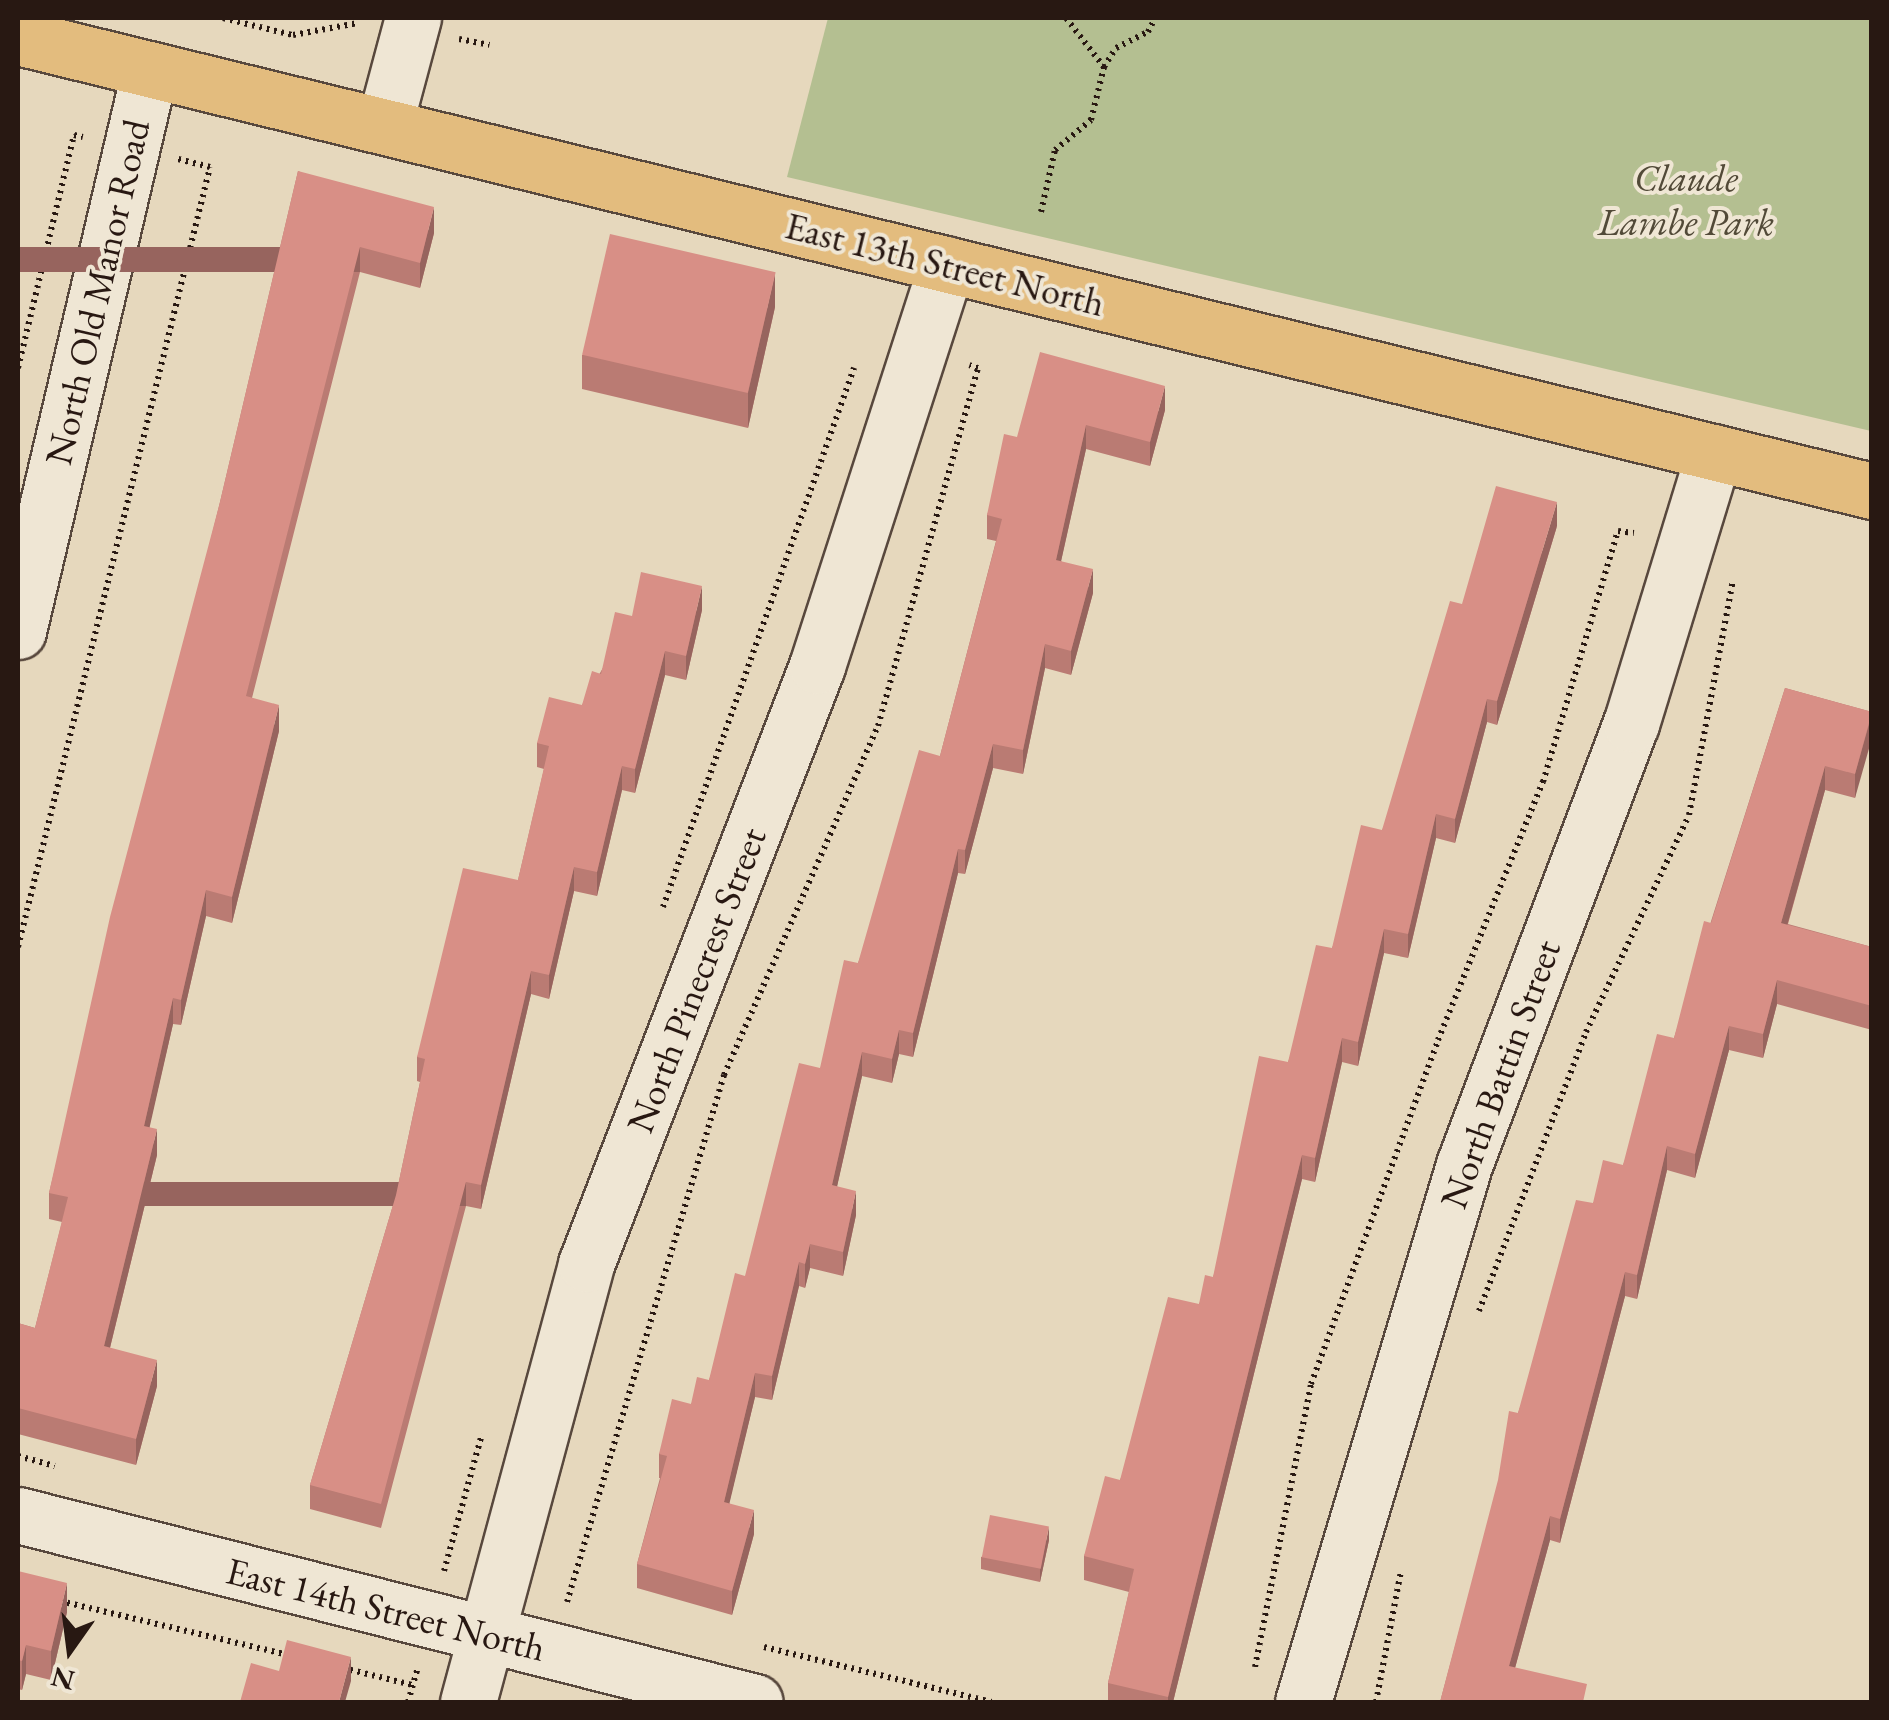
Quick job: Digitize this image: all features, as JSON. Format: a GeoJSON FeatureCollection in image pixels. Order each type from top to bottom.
{"type":"FeatureCollection","features":[{"type":"Feature","properties":{"kind":"main road","name":"East 13th Street North"},"geometry":{"type":"LineString","coordinates":[[18,37],[1872,490]]}},
{"type":"Feature","properties":{"kind":"street"},"geometry":{"type":"LineString","coordinates":[[384,126],[413,18]]}},
{"type":"Feature","properties":{"kind":"street","name":"North Old Manor Road"},"geometry":{"type":"LineString","coordinates":[[18,630],[150,70]]}},
{"type":"Feature","properties":{"kind":"street","name":"North Pinecrest Street"},"geometry":{"type":"LineString","coordinates":[[469,1700],[586,1264],[817,666],[946,264]]}},
{"type":"Feature","properties":{"kind":"street","name":"North Battin Street"},"geometry":{"type":"LineString","coordinates":[[1303,1702],[1464,1164],[1631,724],[1714,452]]}},
{"type":"Feature","properties":{"kind":"street","name":"East 14th Street North"},"geometry":{"type":"LineString","coordinates":[[18,1515],[754,1702]]}},
{"type":"Feature","properties":{"kind":"path"},"geometry":{"type":"LineString","coordinates":[[1066,18],[1104,67]]}},
{"type":"Feature","properties":{"kind":"path"},"geometry":{"type":"LineString","coordinates":[[1040,212],[1055,150],[1091,120],[1104,67],[1116,48],[1148,32],[1155,18]]}},
{"type":"Feature","properties":{"kind":"path"},"geometry":{"type":"LineString","coordinates":[[553,1651],[724,1075],[878,726],[978,368],[920,348]]}},
{"type":"Feature","properties":{"kind":"path"},"geometry":{"type":"LineString","coordinates":[[55,1600],[300,1658]]}},
{"type":"Feature","properties":{"kind":"path"},"geometry":{"type":"LineString","coordinates":[[337,1667],[469,1700]]}},
{"type":"Feature","properties":{"kind":"green space","name":"Claude Lambe Park"},"geometry":{"type":"Polygon","coordinates":[[[828,18],[1871,18],[1871,431],[787,177],[828,18]]]}},
{"type":"Feature","properties":{"kind":"building"},"geometry":{"type":"Polygon","coordinates":[[[298,171],[434,207],[420,263],[360,247],[246,696],[279,705],[232,897],[206,890],[181,1000],[173,998],[144,1126],[157,1129],[104,1346],[157,1360],[136,1439],[18,1408],[18,1323],[35,1328],[68,1197],[49,1193],[110,917],[220,502],[298,171]]]}},
{"type":"Feature","properties":{"kind":"building"},"geometry":{"type":"Polygon","coordinates":[[[610,234],[776,272],[748,393],[582,355],[610,234]]]}},
{"type":"Feature","properties":{"kind":"building"},"geometry":{"type":"Polygon","coordinates":[[[1040,352],[1165,386],[1150,442],[1086,425],[1056,560],[1093,569],[1071,651],[1045,644],[1023,750],[993,744],[965,850],[958,849],[913,1033],[899,1030],[892,1059],[862,1052],[832,1185],[856,1191],[843,1252],[810,1244],[805,1264],[799,1262],[772,1376],[755,1373],[724,1502],[754,1510],[732,1591],[637,1564],[667,1456],[659,1454],[672,1399],[691,1404],[697,1377],[709,1380],[735,1273],[745,1276],[799,1063],[820,1068],[844,960],[858,963],[919,750],[940,756],[1002,519],[987,515],[1004,434],[1017,437],[1040,352]]]}},
{"type":"Feature","properties":{"kind":"building"},"geometry":{"type":"Polygon","coordinates":[[[1496,486],[1557,502],[1497,701],[1487,699],[1455,819],[1436,814],[1408,934],[1384,929],[1358,1042],[1342,1038],[1315,1158],[1302,1155],[1168,1697],[1108,1683],[1134,1569],[1084,1556],[1105,1476],[1120,1480],[1168,1297],[1199,1304],[1205,1275],[1213,1277],[1259,1056],[1288,1062],[1316,945],[1332,948],[1361,825],[1382,830],[1450,601],[1462,604],[1496,486]]]}},
{"type":"Feature","properties":{"kind":"building"},"geometry":{"type":"Polygon","coordinates":[[[641,572],[702,586],[686,656],[665,651],[635,769],[622,766],[597,872],[574,867],[549,975],[531,971],[481,1185],[466,1182],[381,1504],[310,1485],[396,1195],[425,1059],[417,1057],[463,868],[518,880],[549,746],[537,743],[549,697],[582,705],[592,671],[601,674],[615,612],[632,616],[641,572]]]}},
{"type":"Feature","properties":{"kind":"building"},"geometry":{"type":"Polygon","coordinates":[[[1785,688],[1872,712],[1855,774],[1825,766],[1781,923],[1872,947],[1872,1006],[1777,980],[1763,1034],[1729,1026],[1695,1154],[1667,1146],[1637,1275],[1625,1272],[1560,1519],[1550,1516],[1509,1666],[1587,1684],[1583,1702],[1440,1702],[1498,1480],[1509,1411],[1518,1413],[1576,1200],[1593,1203],[1603,1160],[1623,1165],[1657,1034],[1674,1038],[1704,921],[1711,923],[1785,688]]]}},
{"type":"Feature","properties":{"kind":"building"},"geometry":{"type":"Polygon","coordinates":[[[990,1515],[1049,1526],[1041,1569],[982,1557],[990,1515]]]}},
{"type":"Feature","properties":{"kind":"building"},"geometry":{"type":"Polygon","coordinates":[[[18,1571],[67,1583],[51,1651],[26,1645],[22,1661],[18,1660],[18,1571]]]}},
{"type":"Feature","properties":{"kind":"building"},"geometry":{"type":"Polygon","coordinates":[[[287,1640],[351,1657],[339,1702],[240,1702],[251,1663],[279,1671],[287,1640]]]}}]}
